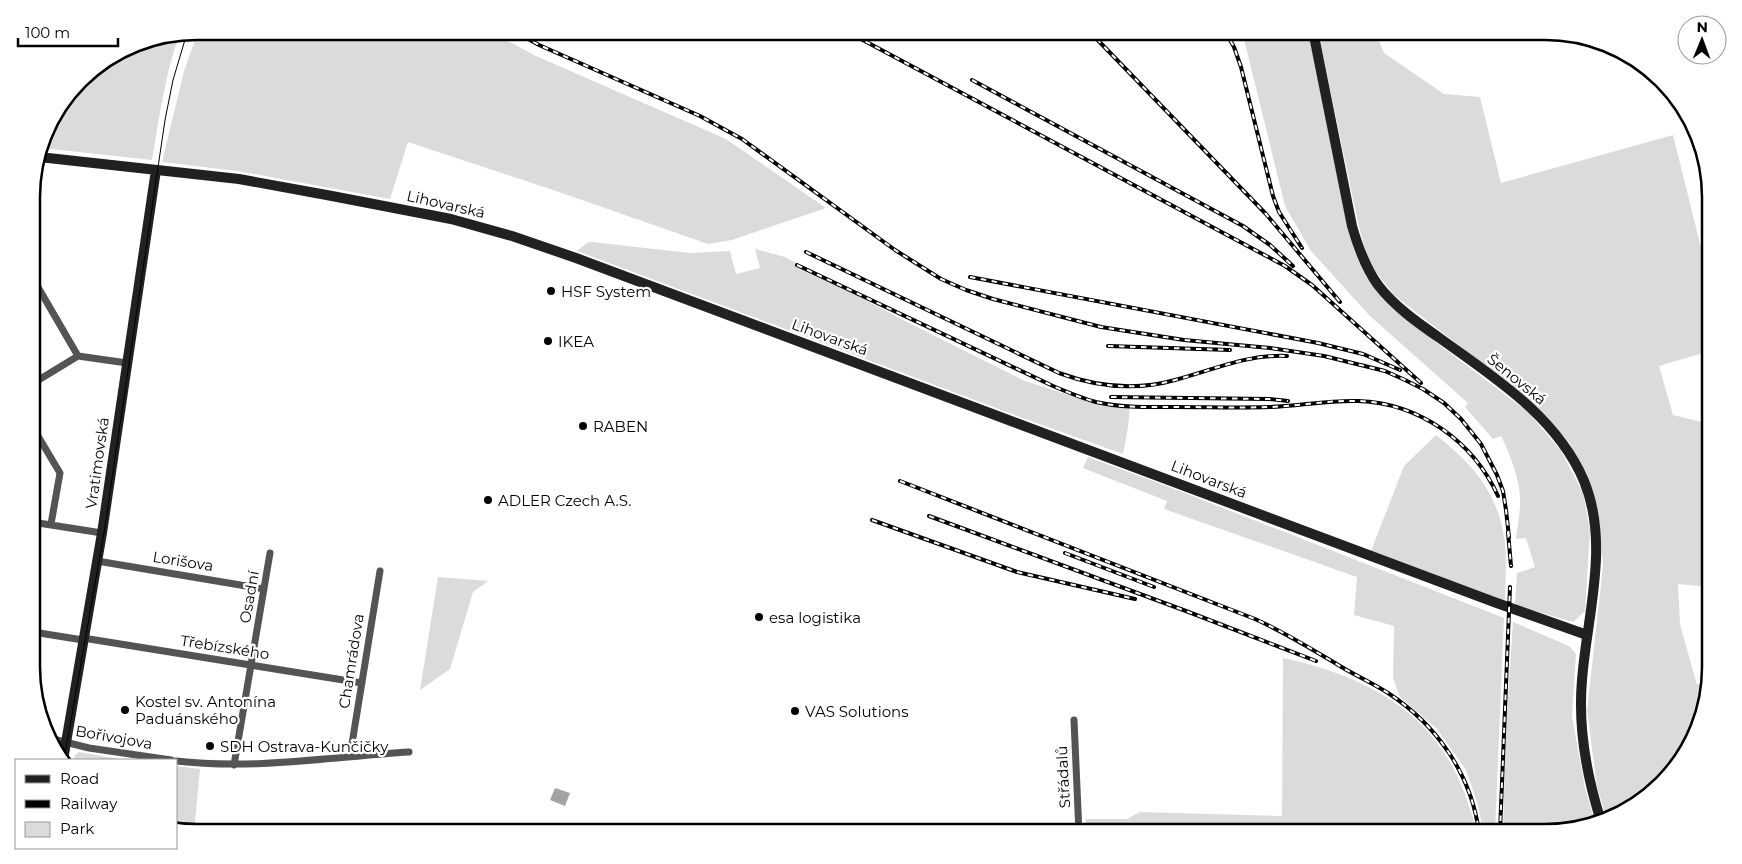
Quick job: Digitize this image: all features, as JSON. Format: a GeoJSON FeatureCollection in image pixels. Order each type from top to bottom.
{"type":"FeatureCollection","features":[{"type":"Feature","properties":{"kind":"street","name":"Šenovská"},"geometry":{"type":"LineString","coordinates":[[1315,40],[1352,226],[1359,248],[1372,275],[1390,298],[1407,314],[1531,407],[1554,433],[1573,460],[1584,481],[1592,506],[1596,536],[1595,575],[1586,635],[1582,680],[1582,728],[1589,785],[1599,815]]}},
{"type":"Feature","properties":{"kind":"street","name":"Lihovarská"},"geometry":{"type":"LineString","coordinates":[[45,158],[239,179],[451,219],[518,238],[1586,635]]}},
{"type":"Feature","properties":{"kind":"street","name":"Vratimovská"},"geometry":{"type":"LineString","coordinates":[[64,751],[102,533],[156,170]]}},
{"type":"Feature","properties":{"kind":"street"},"geometry":{"type":"LineString","coordinates":[[40,291],[78,356]]}},
{"type":"Feature","properties":{"kind":"street"},"geometry":{"type":"LineString","coordinates":[[40,379],[78,356],[127,363]]}},
{"type":"Feature","properties":{"kind":"street"},"geometry":{"type":"LineString","coordinates":[[40,439],[60,473],[51,524]]}},
{"type":"Feature","properties":{"kind":"street"},"geometry":{"type":"LineString","coordinates":[[40,523],[102,533]]}},
{"type":"Feature","properties":{"kind":"street","name":"Osadní"},"geometry":{"type":"LineString","coordinates":[[234,765],[270,553]]}},
{"type":"Feature","properties":{"kind":"street","name":"Lorišova"},"geometry":{"type":"LineString","coordinates":[[97,561],[264,589]]}},
{"type":"Feature","properties":{"kind":"street","name":"Chamrádova"},"geometry":{"type":"LineString","coordinates":[[350,756],[380,571]]}},
{"type":"Feature","properties":{"kind":"street","name":"Třebízského"},"geometry":{"type":"LineString","coordinates":[[40,633],[362,683]]}},
{"type":"Feature","properties":{"kind":"street","name":"Střádalů"},"geometry":{"type":"LineString","coordinates":[[1074,720],[1079,824]]}},
{"type":"Feature","properties":{"kind":"street","name":"Bořivojova"},"geometry":{"type":"LineString","coordinates":[[58,741],[162,759]]}},
{"type":"Feature","properties":{"kind":"street"},"geometry":{"type":"LineString","coordinates":[[178,761],[234,765],[409,752]]}},
{"type":"Feature","properties":{"kind":"green space"},"geometry":{"type":"Polygon","coordinates":[[[195,40],[506,40],[536,56],[726,139],[826,208],[732,240],[708,244],[408,142],[390,199],[237,171],[162,162],[184,71],[195,40]]]}},
{"type":"Feature","properties":{"kind":"green space"},"geometry":{"type":"Polygon","coordinates":[[[1244,40],[1310,40],[1346,216],[1366,276],[1404,318],[1528,412],[1561,451],[1583,493],[1590,530],[1585,611],[1573,622],[1515,605],[1517,573],[1535,567],[1526,538],[1516,539],[1520,494],[1512,461],[1501,436],[1493,439],[1465,407],[1468,403],[1370,316],[1311,251],[1285,206],[1244,40]]]}},
{"type":"Feature","properties":{"kind":"green space"},"geometry":{"type":"Polygon","coordinates":[[[1320,40],[1379,40],[1384,53],[1444,94],[1480,97],[1501,183],[1673,135],[1702,252],[1702,353],[1659,366],[1673,415],[1702,422],[1702,586],[1678,584],[1680,624],[1697,685],[1701,682],[1701,688],[1694,718],[1676,754],[1649,785],[1615,808],[1605,812],[1597,787],[1587,710],[1603,566],[1599,518],[1593,491],[1569,442],[1528,399],[1394,295],[1369,263],[1358,223],[1320,40]]]}},
{"type":"Feature","properties":{"kind":"green space"},"geometry":{"type":"Polygon","coordinates":[[[177,41],[166,81],[152,160],[47,149],[56,127],[66,110],[93,79],[127,56],[146,48],[177,41]]]}},
{"type":"Feature","properties":{"kind":"green space"},"geometry":{"type":"Polygon","coordinates":[[[587,243],[690,253],[730,251],[736,274],[760,268],[755,249],[785,257],[907,322],[1025,381],[1084,400],[1130,406],[1123,454],[577,251],[587,243]]]}},
{"type":"Feature","properties":{"kind":"green space"},"geometry":{"type":"Polygon","coordinates":[[[1436,435],[1473,469],[1491,495],[1502,526],[1505,543],[1505,602],[1371,551],[1404,466],[1436,435]]]}},
{"type":"Feature","properties":{"kind":"green space"},"geometry":{"type":"Polygon","coordinates":[[[1088,457],[1504,618],[1495,824],[1482,824],[1478,805],[1466,770],[1437,729],[1400,697],[1393,678],[1394,626],[1354,615],[1357,577],[1164,509],[1167,501],[1083,468],[1088,457]]]}},
{"type":"Feature","properties":{"kind":"green space"},"geometry":{"type":"Polygon","coordinates":[[[438,577],[488,581],[473,592],[450,669],[420,690],[438,577]]]}},
{"type":"Feature","properties":{"kind":"green space"},"geometry":{"type":"Polygon","coordinates":[[[1513,622],[1569,646],[1576,654],[1572,716],[1585,788],[1593,817],[1555,824],[1503,824],[1506,728],[1513,622]]]}},
{"type":"Feature","properties":{"kind":"green space"},"geometry":{"type":"Polygon","coordinates":[[[1283,658],[1313,665],[1368,687],[1392,701],[1415,718],[1434,739],[1451,764],[1468,802],[1474,824],[1086,824],[1086,819],[1127,819],[1140,812],[1282,816],[1283,658]]]}},
{"type":"Feature","properties":{"kind":"green space"},"geometry":{"type":"Polygon","coordinates":[[[79,752],[119,759],[74,759],[75,755],[79,752]]]}},
{"type":"Feature","properties":{"kind":"green space"},"geometry":{"type":"Polygon","coordinates":[[[178,766],[200,769],[195,824],[178,823],[178,766]]]}},
{"type":"Feature","properties":{"kind":"shaded area"},"geometry":{"type":"Polygon","coordinates":[[[555,788],[570,793],[565,806],[550,800],[555,788]]]}},
{"type":"Feature","properties":{"kind":"tram line"},"geometry":{"type":"LineString","coordinates":[[65,753],[104,533],[165,120],[173,80],[185,40]]}},
{"type":"Feature","properties":{"kind":"railway"},"geometry":{"type":"LineString","coordinates":[[530,40],[700,116],[742,139],[895,250],[941,279],[966,290],[993,299],[1101,327],[1184,340],[1270,348],[1324,356],[1385,371],[1423,389],[1444,403],[1461,419],[1481,444],[1503,491],[1509,537]]}},
{"type":"Feature","properties":{"kind":"railway"},"geometry":{"type":"LineString","coordinates":[[863,40],[1285,266],[1312,285],[1421,383]]}},
{"type":"Feature","properties":{"kind":"railway"},"geometry":{"type":"LineString","coordinates":[[1098,40],[1266,214],[1340,302]]}},
{"type":"Feature","properties":{"kind":"railway"},"geometry":{"type":"LineString","coordinates":[[1230,40],[1241,67],[1273,196],[1279,212],[1302,248]]}},
{"type":"Feature","properties":{"kind":"railway"},"geometry":{"type":"LineString","coordinates":[[972,80],[1243,226],[1270,245],[1293,266]]}},
{"type":"Feature","properties":{"kind":"railway"},"geometry":{"type":"LineString","coordinates":[[806,252],[1059,373],[1088,382],[1117,386],[1146,386],[1175,380],[1244,360],[1287,356]]}},
{"type":"Feature","properties":{"kind":"railway"},"geometry":{"type":"LineString","coordinates":[[797,265],[1053,386],[1096,402],[1136,407],[1247,407],[1358,401],[1381,403],[1402,409],[1423,417],[1459,442],[1474,458],[1498,496]]}},
{"type":"Feature","properties":{"kind":"railway"},"geometry":{"type":"LineString","coordinates":[[970,277],[1318,343],[1363,354],[1400,370]]}},
{"type":"Feature","properties":{"kind":"railway"},"geometry":{"type":"LineString","coordinates":[[1108,346],[1230,350]]}},
{"type":"Feature","properties":{"kind":"railway"},"geometry":{"type":"LineString","coordinates":[[1111,397],[1269,399],[1288,401]]}},
{"type":"Feature","properties":{"kind":"railway"},"geometry":{"type":"LineString","coordinates":[[900,481],[1255,619],[1286,634],[1382,689],[1422,720],[1449,753],[1460,771],[1468,790],[1477,824]]}},
{"type":"Feature","properties":{"kind":"railway"},"geometry":{"type":"LineString","coordinates":[[929,516],[1316,661]]}},
{"type":"Feature","properties":{"kind":"railway"},"geometry":{"type":"LineString","coordinates":[[872,520],[1017,572],[1135,599]]}},
{"type":"Feature","properties":{"kind":"railway"},"geometry":{"type":"LineString","coordinates":[[1508,532],[1511,566]]}},
{"type":"Feature","properties":{"kind":"railway"},"geometry":{"type":"LineString","coordinates":[[1065,553],[1154,587]]}},
{"type":"Feature","properties":{"kind":"railway"},"geometry":{"type":"LineString","coordinates":[[1500,824],[1510,587]]}},
{"type":"Feature","properties":{"kind":"place","name":"HSF System"},"geometry":{"type":"Point","coordinates":[551,291]}},
{"type":"Feature","properties":{"kind":"place","name":"IKEA"},"geometry":{"type":"Point","coordinates":[548,341]}},
{"type":"Feature","properties":{"kind":"place","name":"RABEN"},"geometry":{"type":"Point","coordinates":[583,426]}},
{"type":"Feature","properties":{"kind":"place","name":"ADLER Czech A.S."},"geometry":{"type":"Point","coordinates":[488,500]}},
{"type":"Feature","properties":{"kind":"place","name":"esa logistika"},"geometry":{"type":"Point","coordinates":[759,617]}},
{"type":"Feature","properties":{"kind":"place","name":"Kostel sv. Antonína Paduánského"},"geometry":{"type":"Point","coordinates":[125,710]}},
{"type":"Feature","properties":{"kind":"place","name":"VAS Solutions"},"geometry":{"type":"Point","coordinates":[795,711]}},
{"type":"Feature","properties":{"kind":"place","name":"SDH Ostrava-Kunčičky"},"geometry":{"type":"Point","coordinates":[210,746]}}]}
